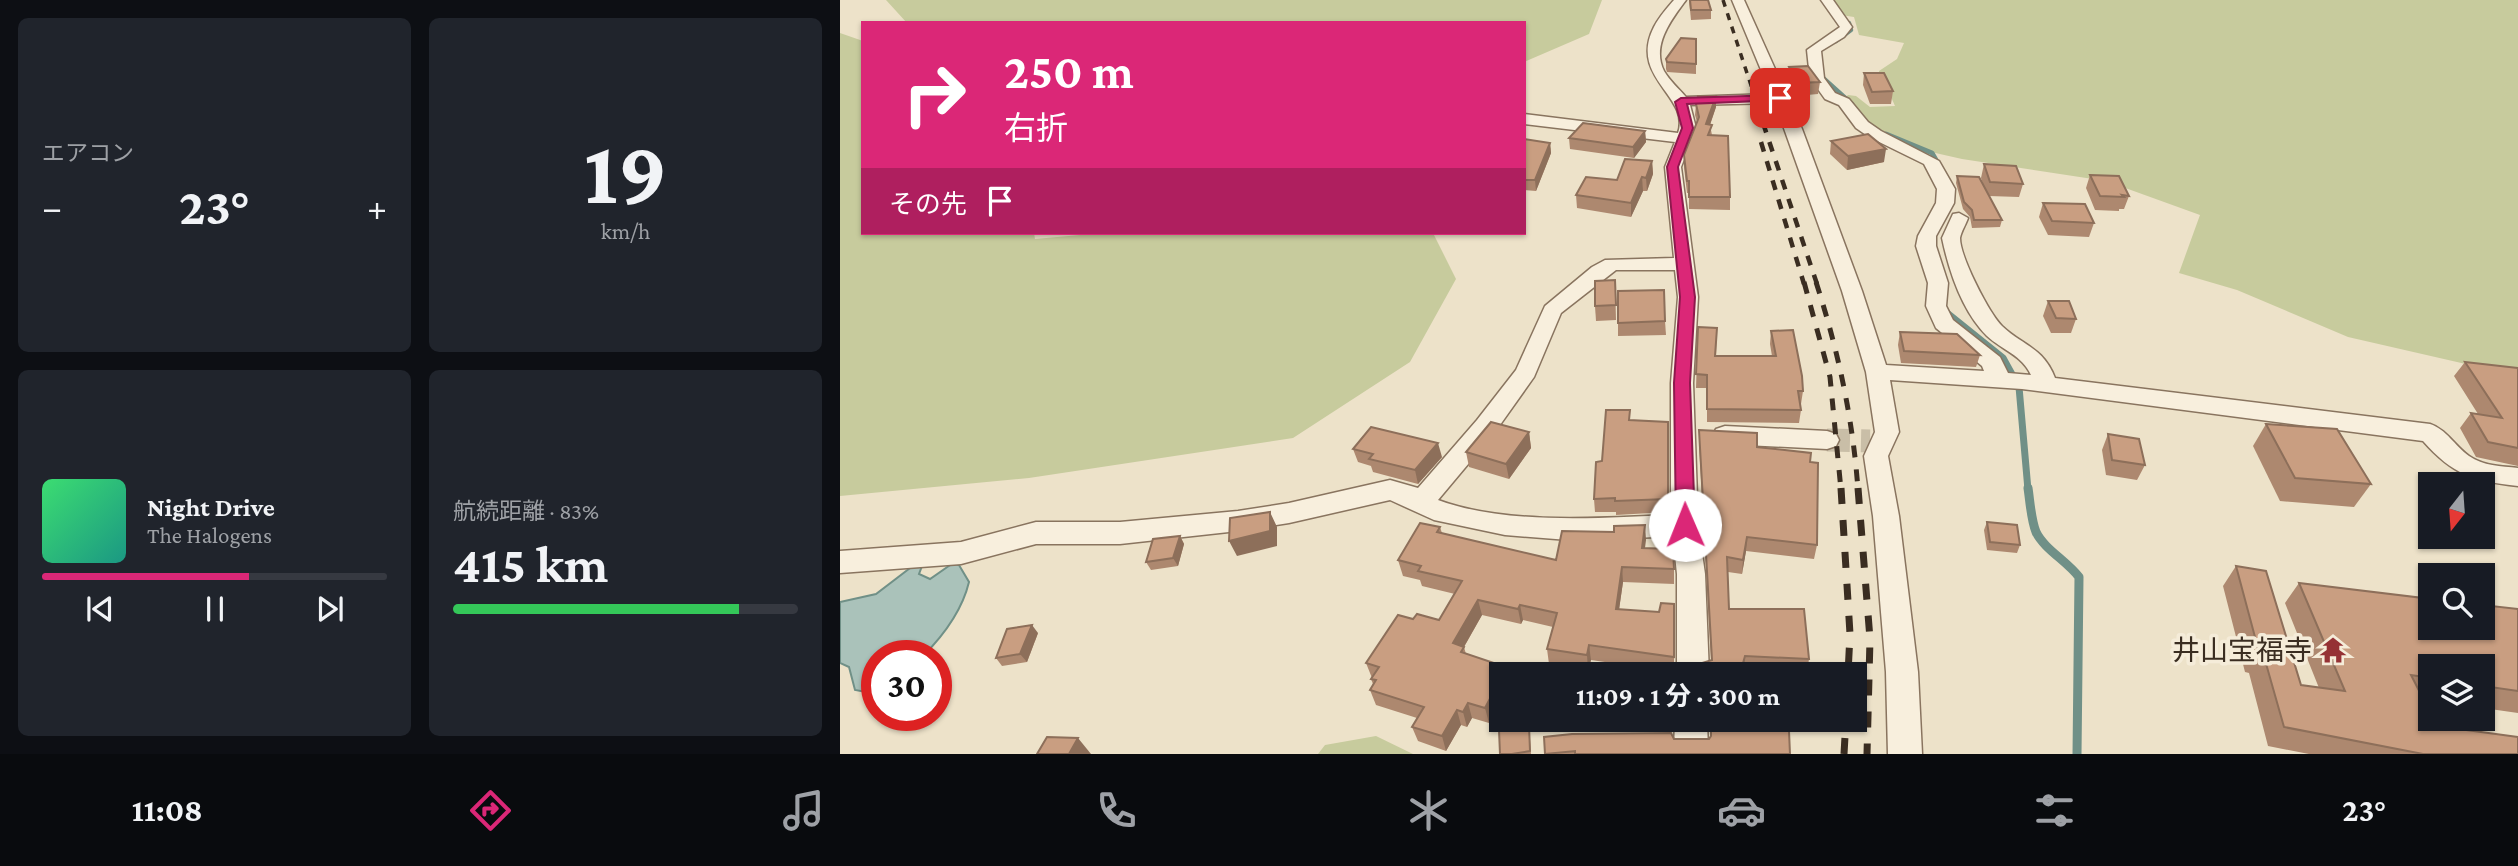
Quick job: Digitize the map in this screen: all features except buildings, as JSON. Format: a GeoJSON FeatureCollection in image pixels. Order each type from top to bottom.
{"type":"FeatureCollection","features":[{"type":"Feature","properties":{"kind":"street"},"geometry":{"type":"LineString","coordinates":[[1680,0],[1660,27],[1655,45],[1655,60],[1657,71],[1681,102],[1688,128],[1672,167],[1688,297],[1682,383],[1685,525],[1691,574],[1693,662]]}},
{"type":"Feature","properties":{"kind":"street"},"geometry":{"type":"LineString","coordinates":[[1738,0],[1815,186],[1877,372],[1887,432],[1876,442],[1876,456],[1886,516],[1902,672],[1905,754]]}},
{"type":"Feature","properties":{"kind":"street"},"geometry":{"type":"LineString","coordinates":[[1827,0],[1846,27],[1839,36],[1821,43],[1814,50],[1817,78],[1830,96],[1844,102],[1862,125],[1931,162],[1946,189],[1945,202],[1927,236],[1926,246],[1938,283],[1938,314],[1956,334],[2020,381]]}},
{"type":"Feature","properties":{"kind":"street"},"geometry":{"type":"LineString","coordinates":[[1681,102],[1780,98]]}},
{"type":"Feature","properties":{"kind":"street"},"geometry":{"type":"LineString","coordinates":[[1526,119],[1683,138]]}},
{"type":"Feature","properties":{"kind":"street"},"geometry":{"type":"LineString","coordinates":[[1959,218],[1951,238],[1973,298],[1996,332],[2028,351],[2040,366],[2020,381]]}},
{"type":"Feature","properties":{"kind":"street"},"geometry":{"type":"LineString","coordinates":[[1422,501],[1486,426],[1526,372],[1552,310],[1612,264],[1683,264]]}},
{"type":"Feature","properties":{"kind":"street"},"geometry":{"type":"LineString","coordinates":[[1877,372],[2020,381],[2430,433],[2453,458],[2467,468],[2480,473],[2518,477]]}},
{"type":"Feature","properties":{"kind":"street"},"geometry":{"type":"LineString","coordinates":[[1684,432],[1827,440]]}},
{"type":"Feature","properties":{"kind":"street"},"geometry":{"type":"LineString","coordinates":[[840,562],[961,553],[1036,533],[1120,533],[1238,521],[1289,513],[1390,490],[1405,493],[1434,509],[1506,525],[1581,530],[1685,525]]}},
{"type":"Feature","properties":{"kind":"street"},"geometry":{"type":"LineString","coordinates":[[1691,732],[1691,754]]}},
{"type":"Feature","properties":{"kind":"green space"},"geometry":{"type":"Polygon","coordinates":[[[886,0],[1602,0],[1589,34],[1526,61],[1526,21],[905,21],[886,0]]]}},
{"type":"Feature","properties":{"kind":"green space"},"geometry":{"type":"Polygon","coordinates":[[[1831,0],[2518,0],[2518,376],[2348,337],[2237,290],[2179,273],[2200,215],[2106,181],[1962,159],[1909,147],[1868,127],[1844,99],[1848,95],[1856,96],[1870,107],[1895,106],[1884,81],[1879,79],[1879,71],[1897,59],[1904,43],[1859,35],[1854,17],[1841,15],[1831,0]]]}},
{"type":"Feature","properties":{"kind":"green space"},"geometry":{"type":"Polygon","coordinates":[[[840,33],[861,40],[861,235],[1034,235],[1035,239],[1080,235],[1434,235],[1456,279],[1410,362],[1293,438],[1029,478],[840,496],[840,33]]]}},
{"type":"Feature","properties":{"kind":"green space"},"geometry":{"type":"Polygon","coordinates":[[[1376,736],[1413,754],[1318,754],[1325,745],[1376,736]]]}},
{"type":"Feature","properties":{"kind":"water"},"geometry":{"type":"Polygon","coordinates":[[[953,563],[959,565],[969,582],[962,603],[945,631],[938,640],[861,640],[861,691],[855,690],[849,667],[840,663],[840,602],[876,594],[914,565],[922,566],[919,574],[930,579],[953,563]]]}},
{"type":"Feature","properties":{"kind":"waterway"},"geometry":{"type":"LineString","coordinates":[[1836,41],[1851,30],[1849,23]]}},
{"type":"Feature","properties":{"kind":"waterway"},"geometry":{"type":"LineString","coordinates":[[1822,77],[1852,104]]}},
{"type":"Feature","properties":{"kind":"waterway"},"geometry":{"type":"LineString","coordinates":[[1886,134],[1932,153],[1940,167]]}},
{"type":"Feature","properties":{"kind":"waterway"},"geometry":{"type":"LineString","coordinates":[[1947,313],[2003,358],[2019,387],[2028,490]]}},
{"type":"Feature","properties":{"kind":"waterway"},"geometry":{"type":"LineString","coordinates":[[2028,488],[2036,532],[2044,544],[2079,577],[2077,754]]}},
{"type":"Feature","properties":{"kind":"tunnel"},"geometry":{"type":"LineString","coordinates":[[1827,440],[1870,441]]}},
{"type":"Feature","properties":{"kind":"railway"},"geometry":{"type":"LineString","coordinates":[[1723,0],[1764,125]]}},
{"type":"Feature","properties":{"kind":"railway"},"geometry":{"type":"LineString","coordinates":[[1763,123],[1817,284]]}},
{"type":"Feature","properties":{"kind":"railway"},"geometry":{"type":"LineString","coordinates":[[1761,142],[1804,284]]}},
{"type":"Feature","properties":{"kind":"railway"},"geometry":{"type":"LineString","coordinates":[[1804,282],[1830,377],[1841,490]]}},
{"type":"Feature","properties":{"kind":"railway"},"geometry":{"type":"LineString","coordinates":[[1816,282],[1843,385],[1858,490]]}},
{"type":"Feature","properties":{"kind":"railway"},"geometry":{"type":"LineString","coordinates":[[1841,488],[1850,634],[1849,662]]}},
{"type":"Feature","properties":{"kind":"railway"},"geometry":{"type":"LineString","coordinates":[[1858,488],[1870,639],[1867,754]]}},
{"type":"Feature","properties":{"kind":"railway"},"geometry":{"type":"LineString","coordinates":[[1844,754],[1845,732]]}},
{"type":"Feature","properties":{"kind":"place","name":"井山宝福寺"},"geometry":{"type":"Point","coordinates":[2333,650]}},
{"type":"Feature","properties":{"kind":"route"},"geometry":{"type":"LineString","coordinates":[[1685,525],[1682,383],[1688,297],[1672,167],[1688,128],[1681,102],[1780,98]]}}]}
